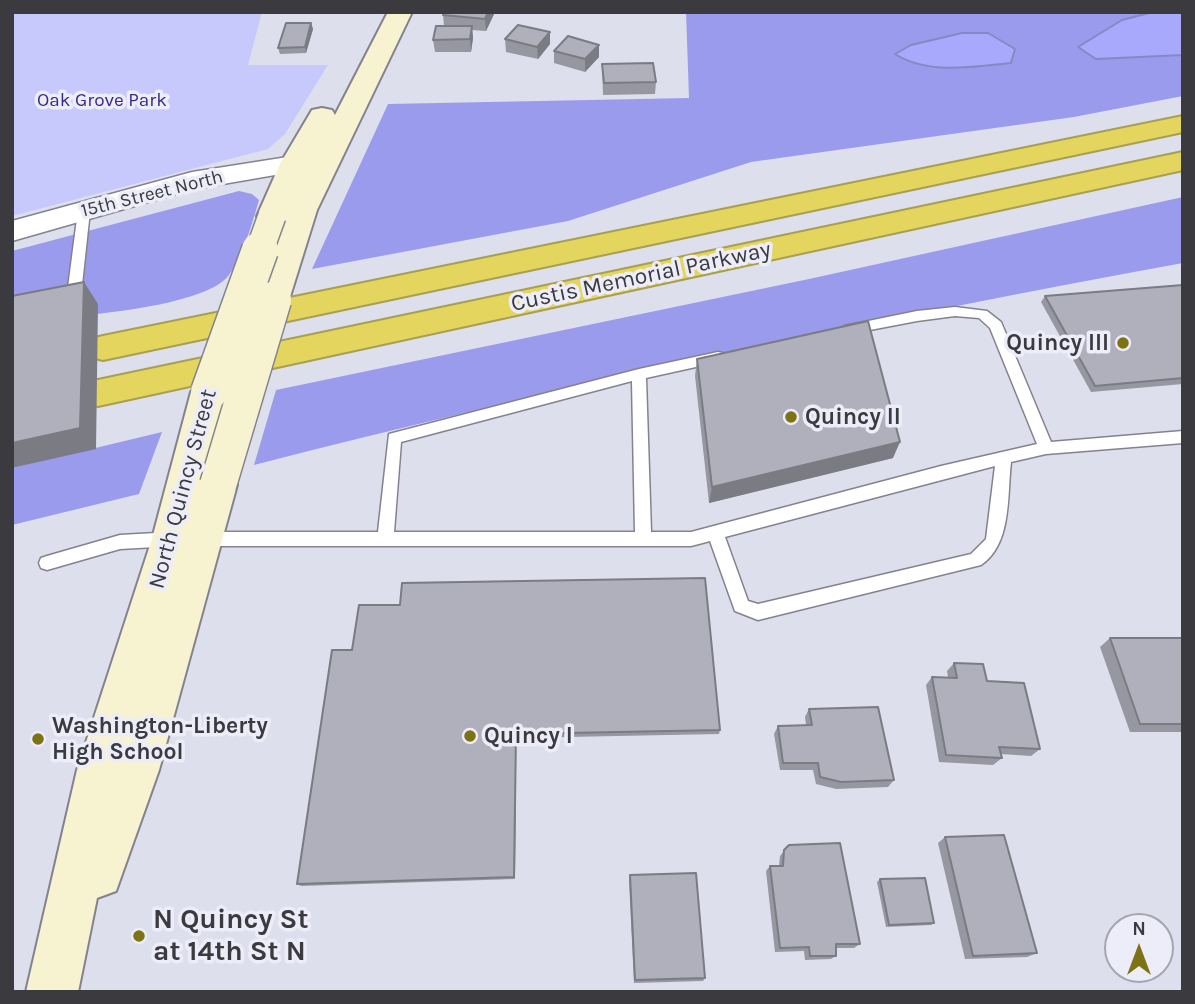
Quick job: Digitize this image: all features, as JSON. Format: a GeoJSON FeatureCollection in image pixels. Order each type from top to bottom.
{"type":"FeatureCollection","features":[{"type":"Feature","properties":{"kind":"highway","name":"Custis Memorial Parkway"},"geometry":{"type":"LineString","coordinates":[[103,348],[1183,124]]}},
{"type":"Feature","properties":{"kind":"highway","name":"Custis Memorial Parkway"},"geometry":{"type":"LineString","coordinates":[[98,393],[1183,161]]}},
{"type":"Feature","properties":{"kind":"main road","name":"North Quincy Street"},"geometry":{"type":"LineString","coordinates":[[55,992],[100,770],[193,514],[287,213],[294,164],[384,12]]}},
{"type":"Feature","properties":{"kind":"main road","name":"North Quincy Street"},"geometry":{"type":"LineString","coordinates":[[287,213],[400,12]]}},
{"type":"Feature","properties":{"kind":"street","name":"15th Street North"},"geometry":{"type":"LineString","coordinates":[[12,231],[192,181],[294,164]]}},
{"type":"Feature","properties":{"kind":"lane"},"geometry":{"type":"LineString","coordinates":[[73,309],[78,243],[84,211]]}},
{"type":"Feature","properties":{"kind":"lane"},"geometry":{"type":"LineString","coordinates":[[838,332],[891,320],[963,312],[983,314],[996,325],[1046,448]]}},
{"type":"Feature","properties":{"kind":"lane"},"geometry":{"type":"LineString","coordinates":[[385,539],[394,438],[639,374],[732,355]]}},
{"type":"Feature","properties":{"kind":"lane"},"geometry":{"type":"LineString","coordinates":[[639,374],[643,539]]}},
{"type":"Feature","properties":{"kind":"lane"},"geometry":{"type":"LineString","coordinates":[[47,563],[120,542],[193,514],[385,539],[691,539],[1046,448],[1183,437]]}},
{"type":"Feature","properties":{"kind":"lane"},"geometry":{"type":"LineString","coordinates":[[715,532],[741,606],[758,612],[975,560],[984,554],[994,541],[1004,457]]}},
{"type":"Feature","properties":{"kind":"green space","name":"Oak Grove Park"},"geometry":{"type":"Polygon","coordinates":[[[12,12],[262,12],[248,65],[328,65],[285,134],[268,149],[12,216],[12,12]]]}},
{"type":"Feature","properties":{"kind":"shaded area"},"geometry":{"type":"Polygon","coordinates":[[[686,12],[1183,12],[1183,96],[1074,117],[751,162],[568,221],[312,269],[388,104],[689,98],[686,12]]]}},
{"type":"Feature","properties":{"kind":"shaded area"},"geometry":{"type":"Polygon","coordinates":[[[1153,12],[1183,12],[1183,55],[1096,59],[1078,47],[1122,20],[1153,12]]]}},
{"type":"Feature","properties":{"kind":"shaded area"},"geometry":{"type":"Polygon","coordinates":[[[962,33],[988,33],[1015,49],[1011,63],[936,67],[908,61],[895,54],[911,45],[962,33]]]}},
{"type":"Feature","properties":{"kind":"shaded area"},"geometry":{"type":"Polygon","coordinates":[[[239,191],[252,194],[259,200],[238,259],[229,275],[214,287],[190,297],[128,310],[12,321],[12,251],[239,191]]]}},
{"type":"Feature","properties":{"kind":"shaded area"},"geometry":{"type":"Polygon","coordinates":[[[1183,197],[1183,263],[949,307],[601,381],[254,465],[276,390],[809,279],[1183,197]]]}},
{"type":"Feature","properties":{"kind":"shaded area"},"geometry":{"type":"Polygon","coordinates":[[[162,432],[139,494],[12,525],[12,468],[162,432]]]}},
{"type":"Feature","properties":{"kind":"building"},"geometry":{"type":"Polygon","coordinates":[[[444,12],[488,12],[485,19],[443,15],[444,12]]]}},
{"type":"Feature","properties":{"kind":"building"},"geometry":{"type":"Polygon","coordinates":[[[286,23],[311,23],[305,47],[278,48],[286,23]]]}},
{"type":"Feature","properties":{"kind":"building"},"geometry":{"type":"Polygon","coordinates":[[[518,25],[550,32],[537,47],[505,39],[518,25]]]}},
{"type":"Feature","properties":{"kind":"building"},"geometry":{"type":"Polygon","coordinates":[[[436,26],[472,26],[470,39],[433,40],[436,26]]]}},
{"type":"Feature","properties":{"kind":"building"},"geometry":{"type":"Polygon","coordinates":[[[568,36],[599,45],[585,59],[554,51],[568,36]]]}},
{"type":"Feature","properties":{"kind":"building"},"geometry":{"type":"Polygon","coordinates":[[[653,63],[656,82],[604,83],[602,64],[653,63]]]}},
{"type":"Feature","properties":{"kind":"building"},"geometry":{"type":"Polygon","coordinates":[[[84,282],[80,428],[12,443],[12,296],[84,282]]]}},
{"type":"Feature","properties":{"kind":"building","name":"Quincy III"},"geometry":{"type":"Polygon","coordinates":[[[1183,285],[1183,378],[1095,386],[1045,296],[1183,285]]]}},
{"type":"Feature","properties":{"kind":"building","name":"Quincy II"},"geometry":{"type":"Polygon","coordinates":[[[868,321],[900,442],[712,487],[697,359],[868,321]]]}},
{"type":"Feature","properties":{"kind":"building","name":"Quincy I"},"geometry":{"type":"Polygon","coordinates":[[[705,578],[720,730],[516,734],[514,877],[297,884],[332,650],[352,650],[359,605],[400,605],[402,583],[705,578]]]}},
{"type":"Feature","properties":{"kind":"building"},"geometry":{"type":"Polygon","coordinates":[[[1110,638],[1182,638],[1183,724],[1140,724],[1110,638]]]}},
{"type":"Feature","properties":{"kind":"building"},"geometry":{"type":"Polygon","coordinates":[[[954,663],[983,664],[987,681],[1024,683],[1040,749],[999,747],[1002,758],[946,755],[932,677],[957,678],[954,663]]]}},
{"type":"Feature","properties":{"kind":"building"},"geometry":{"type":"Polygon","coordinates":[[[878,707],[894,780],[841,782],[820,777],[818,763],[783,763],[778,726],[812,725],[809,709],[878,707]]]}},
{"type":"Feature","properties":{"kind":"building"},"geometry":{"type":"Polygon","coordinates":[[[1004,835],[1037,953],[973,956],[945,837],[1004,835]]]}},
{"type":"Feature","properties":{"kind":"building"},"geometry":{"type":"Polygon","coordinates":[[[840,843],[860,944],[836,944],[836,956],[810,956],[809,947],[780,948],[770,866],[783,866],[784,850],[789,845],[840,843]]]}},
{"type":"Feature","properties":{"kind":"building"},"geometry":{"type":"Polygon","coordinates":[[[696,873],[705,978],[635,980],[630,875],[696,873]]]}},
{"type":"Feature","properties":{"kind":"building"},"geometry":{"type":"Polygon","coordinates":[[[925,878],[934,923],[889,925],[880,879],[925,878]]]}},
{"type":"Feature","properties":{"kind":"place","name":"Quincy III"},"geometry":{"type":"Point","coordinates":[1123,343]}},
{"type":"Feature","properties":{"kind":"place","name":"Quincy II"},"geometry":{"type":"Point","coordinates":[791,417]}},
{"type":"Feature","properties":{"kind":"place","name":"Quincy I"},"geometry":{"type":"Point","coordinates":[470,736]}},
{"type":"Feature","properties":{"kind":"place","name":"Washington-Liberty High School"},"geometry":{"type":"Point","coordinates":[38,739]}},
{"type":"Feature","properties":{"kind":"place","name":"N Quincy St at 14th St N"},"geometry":{"type":"Point","coordinates":[139,936]}}]}
